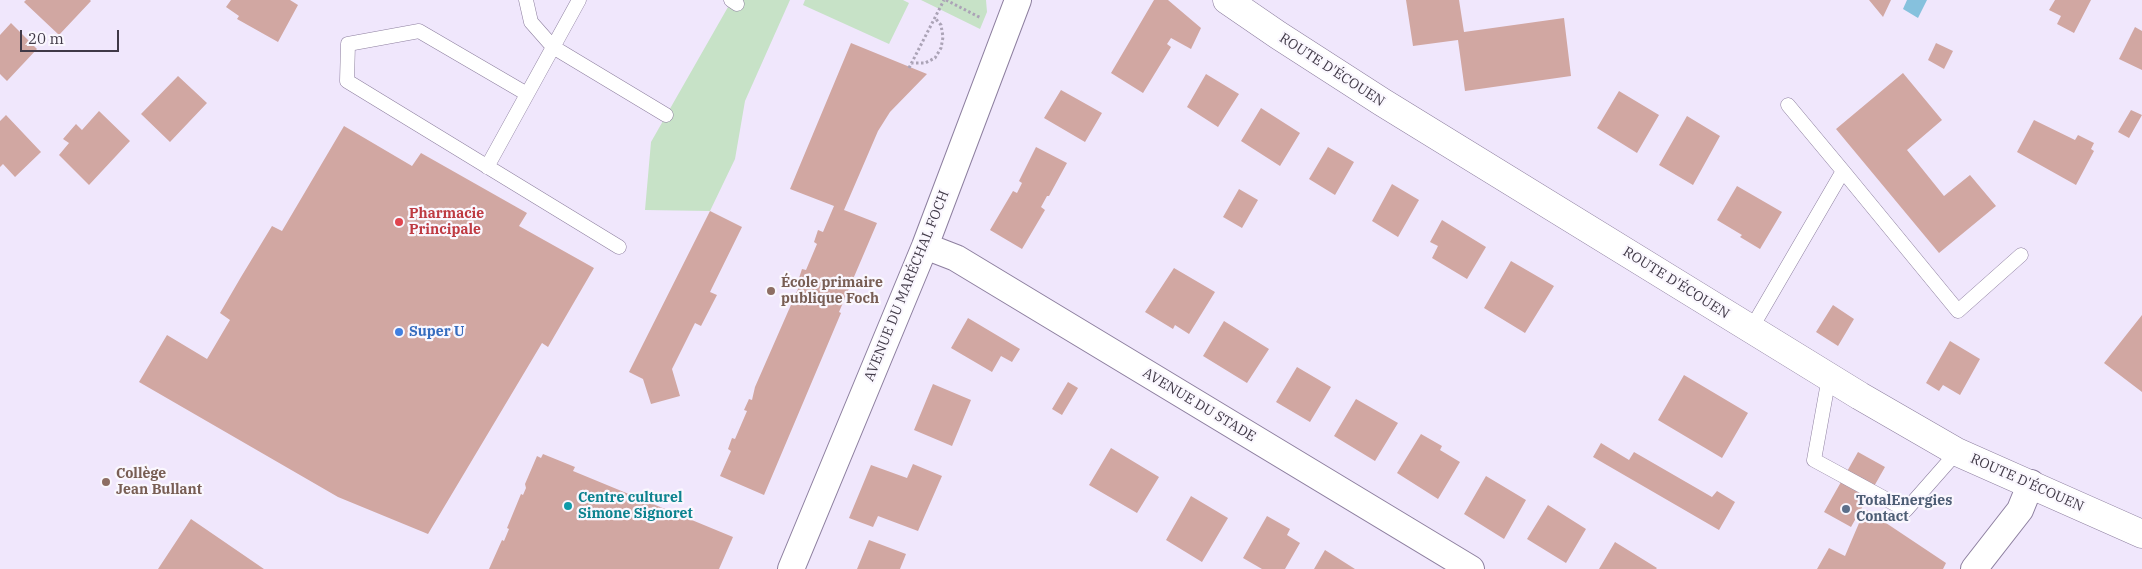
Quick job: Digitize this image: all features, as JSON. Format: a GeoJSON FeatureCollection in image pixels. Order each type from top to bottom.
{"type":"FeatureCollection","features":[{"type":"Feature","properties":{"kind":"main road","name":"ROUTE D'ÉCOUEN"},"geometry":{"type":"LineString","coordinates":[[1227,0],[1382,102],[1829,377],[1957,452],[2142,534]]}},
{"type":"Feature","properties":{"kind":"street","name":"AVENUE DU MARÉCHAL FOCH"},"geometry":{"type":"LineString","coordinates":[[791,569],[924,246],[1018,0]]}},
{"type":"Feature","properties":{"kind":"street","name":"AVENUE DU STADE"},"geometry":{"type":"LineString","coordinates":[[924,246],[956,258],[1472,569]]}},
{"type":"Feature","properties":{"kind":"street"},"geometry":{"type":"LineString","coordinates":[[1974,569],[2020,510],[2031,484]]}},
{"type":"Feature","properties":{"kind":"lane"},"geometry":{"type":"LineString","coordinates":[[526,0],[530,22],[553,47],[666,115]]}},
{"type":"Feature","properties":{"kind":"lane"},"geometry":{"type":"LineString","coordinates":[[487,167],[580,0]]}},
{"type":"Feature","properties":{"kind":"lane"},"geometry":{"type":"LineString","coordinates":[[527,94],[418,32],[348,44],[348,81],[619,248]]}},
{"type":"Feature","properties":{"kind":"lane"},"geometry":{"type":"LineString","coordinates":[[1788,105],[1958,311],[2021,255]]}},
{"type":"Feature","properties":{"kind":"lane"},"geometry":{"type":"LineString","coordinates":[[1751,329],[1844,171]]}},
{"type":"Feature","properties":{"kind":"lane"},"geometry":{"type":"LineString","coordinates":[[1829,377],[1814,460],[1906,510],[1957,452]]}},
{"type":"Feature","properties":{"kind":"path"},"geometry":{"type":"LineString","coordinates":[[909,68],[945,0],[1006,30]]}},
{"type":"Feature","properties":{"kind":"path"},"geometry":{"type":"LineString","coordinates":[[957,5],[959,0]]}},
{"type":"Feature","properties":{"kind":"path"},"geometry":{"type":"LineString","coordinates":[[911,63],[925,63],[935,58],[941,48],[943,38],[941,25],[935,18]]}},
{"type":"Feature","properties":{"kind":"green space"},"geometry":{"type":"Polygon","coordinates":[[[732,0],[790,0],[745,101],[735,159],[710,211],[645,210],[651,142],[732,0]]]}},
{"type":"Feature","properties":{"kind":"green space"},"geometry":{"type":"Polygon","coordinates":[[[805,0],[903,0],[909,3],[889,44],[803,5],[805,0]]]}},
{"type":"Feature","properties":{"kind":"green space"},"geometry":{"type":"Polygon","coordinates":[[[921,0],[986,0],[987,12],[980,29],[921,0]]]}},
{"type":"Feature","properties":{"kind":"water"},"geometry":{"type":"Polygon","coordinates":[[[1907,0],[1927,0],[1918,18],[1903,9],[1907,0]]]}},
{"type":"Feature","properties":{"kind":"building"},"geometry":{"type":"Polygon","coordinates":[[[26,0],[91,1],[59,35],[24,2],[26,0]]]}},
{"type":"Feature","properties":{"kind":"building"},"geometry":{"type":"Polygon","coordinates":[[[231,0],[290,0],[298,5],[278,42],[237,19],[239,16],[226,7],[231,0]]]}},
{"type":"Feature","properties":{"kind":"building"},"geometry":{"type":"Polygon","coordinates":[[[1154,0],[1168,0],[1201,28],[1191,49],[1171,38],[1167,44],[1171,47],[1143,93],[1111,73],[1154,0]]]}},
{"type":"Feature","properties":{"kind":"building"},"geometry":{"type":"Polygon","coordinates":[[[1406,0],[1459,0],[1464,32],[1564,18],[1571,76],[1465,91],[1458,40],[1413,46],[1406,0]]]}},
{"type":"Feature","properties":{"kind":"building"},"geometry":{"type":"Polygon","coordinates":[[[1869,0],[1891,0],[1883,17],[1869,0]]]}},
{"type":"Feature","properties":{"kind":"building"},"geometry":{"type":"Polygon","coordinates":[[[2055,0],[2091,0],[2074,33],[2057,24],[2061,16],[2049,10],[2055,0]]]}},
{"type":"Feature","properties":{"kind":"building"},"geometry":{"type":"Polygon","coordinates":[[[11,23],[37,49],[7,81],[0,74],[0,35],[11,23]]]}},
{"type":"Feature","properties":{"kind":"building"},"geometry":{"type":"Polygon","coordinates":[[[2135,27],[2142,31],[2142,70],[2119,59],[2135,27]]]}},
{"type":"Feature","properties":{"kind":"building"},"geometry":{"type":"Polygon","coordinates":[[[851,43],[927,74],[890,112],[878,131],[844,210],[877,223],[764,495],[720,476],[731,451],[728,449],[732,438],[735,439],[747,411],[744,410],[749,399],[752,400],[755,387],[801,282],[798,281],[802,269],[806,270],[817,244],[814,242],[818,230],[823,232],[834,206],[790,189],[851,43]]]}},
{"type":"Feature","properties":{"kind":"building"},"geometry":{"type":"Polygon","coordinates":[[[1936,43],[1953,51],[1944,69],[1928,60],[1936,43]]]}},
{"type":"Feature","properties":{"kind":"building"},"geometry":{"type":"Polygon","coordinates":[[[1903,73],[1942,120],[1907,150],[1944,196],[1970,175],[1996,206],[1939,253],[1836,129],[1903,73]]]}},
{"type":"Feature","properties":{"kind":"building"},"geometry":{"type":"Polygon","coordinates":[[[1206,74],[1239,94],[1218,127],[1187,107],[1206,74]]]}},
{"type":"Feature","properties":{"kind":"building"},"geometry":{"type":"Polygon","coordinates":[[[178,76],[207,103],[170,142],[141,114],[178,76]]]}},
{"type":"Feature","properties":{"kind":"building"},"geometry":{"type":"Polygon","coordinates":[[[1061,90],[1102,113],[1085,142],[1044,118],[1061,90]]]}},
{"type":"Feature","properties":{"kind":"building"},"geometry":{"type":"Polygon","coordinates":[[[1619,91],[1659,115],[1637,153],[1597,128],[1619,91]]]}},
{"type":"Feature","properties":{"kind":"building"},"geometry":{"type":"Polygon","coordinates":[[[1261,108],[1300,133],[1280,166],[1241,141],[1261,108]]]}},
{"type":"Feature","properties":{"kind":"building"},"geometry":{"type":"Polygon","coordinates":[[[2131,110],[2142,115],[2129,138],[2118,132],[2131,110]]]}},
{"type":"Feature","properties":{"kind":"building"},"geometry":{"type":"Polygon","coordinates":[[[99,111],[130,141],[89,185],[59,155],[69,143],[63,139],[76,124],[82,130],[99,111]]]}},
{"type":"Feature","properties":{"kind":"building"},"geometry":{"type":"Polygon","coordinates":[[[6,115],[41,152],[15,177],[3,164],[0,167],[0,121],[6,115]]]}},
{"type":"Feature","properties":{"kind":"building"},"geometry":{"type":"Polygon","coordinates":[[[1687,116],[1720,136],[1693,185],[1659,165],[1687,116]]]}},
{"type":"Feature","properties":{"kind":"building"},"geometry":{"type":"Polygon","coordinates":[[[2034,120],[2075,140],[2078,135],[2094,143],[2091,149],[2094,151],[2076,185],[2017,152],[2034,120]]]}},
{"type":"Feature","properties":{"kind":"building"},"geometry":{"type":"Polygon","coordinates":[[[344,126],[412,166],[421,153],[527,213],[519,226],[594,268],[548,347],[542,343],[428,534],[338,497],[139,382],[167,335],[207,359],[230,320],[220,313],[241,277],[272,226],[282,231],[344,126]]]}},
{"type":"Feature","properties":{"kind":"building"},"geometry":{"type":"Polygon","coordinates":[[[1036,147],[1067,163],[1041,207],[1045,210],[1022,249],[990,230],[1013,191],[1017,193],[1022,183],[1019,181],[1036,147]]]}},
{"type":"Feature","properties":{"kind":"building"},"geometry":{"type":"Polygon","coordinates":[[[1328,147],[1354,162],[1335,195],[1309,179],[1328,147]]]}},
{"type":"Feature","properties":{"kind":"building"},"geometry":{"type":"Polygon","coordinates":[[[1392,184],[1419,200],[1398,237],[1372,221],[1392,184]]]}},
{"type":"Feature","properties":{"kind":"building"},"geometry":{"type":"Polygon","coordinates":[[[1737,186],[1782,212],[1760,249],[1740,237],[1742,235],[1717,220],[1737,186]]]}},
{"type":"Feature","properties":{"kind":"building"},"geometry":{"type":"Polygon","coordinates":[[[1239,189],[1258,200],[1242,228],[1223,217],[1239,189]]]}},
{"type":"Feature","properties":{"kind":"building"},"geometry":{"type":"Polygon","coordinates":[[[710,211],[742,227],[710,292],[717,295],[701,326],[695,323],[672,369],[680,396],[651,404],[643,379],[629,372],[710,211]]]}},
{"type":"Feature","properties":{"kind":"building"},"geometry":{"type":"Polygon","coordinates":[[[1442,220],[1486,247],[1467,279],[1432,258],[1438,246],[1430,242],[1442,220]]]}},
{"type":"Feature","properties":{"kind":"building"},"geometry":{"type":"Polygon","coordinates":[[[1511,261],[1554,286],[1525,333],[1484,308],[1511,261]]]}},
{"type":"Feature","properties":{"kind":"building"},"geometry":{"type":"Polygon","coordinates":[[[1174,268],[1215,292],[1189,334],[1175,325],[1173,329],[1145,312],[1174,268]]]}},
{"type":"Feature","properties":{"kind":"building"},"geometry":{"type":"Polygon","coordinates":[[[1833,305],[1854,319],[1838,346],[1816,332],[1833,305]]]}},
{"type":"Feature","properties":{"kind":"building"},"geometry":{"type":"Polygon","coordinates":[[[2142,315],[2142,392],[2104,363],[2142,315]]]}},
{"type":"Feature","properties":{"kind":"building"},"geometry":{"type":"Polygon","coordinates":[[[968,318],[1020,349],[1012,362],[1001,356],[992,372],[951,348],[968,318]]]}},
{"type":"Feature","properties":{"kind":"building"},"geometry":{"type":"Polygon","coordinates":[[[1224,321],[1269,349],[1247,383],[1203,356],[1224,321]]]}},
{"type":"Feature","properties":{"kind":"building"},"geometry":{"type":"Polygon","coordinates":[[[1950,341],[1980,359],[1960,395],[1943,385],[1939,391],[1926,383],[1950,341]]]}},
{"type":"Feature","properties":{"kind":"building"},"geometry":{"type":"Polygon","coordinates":[[[1297,367],[1331,387],[1310,422],[1276,402],[1297,367]]]}},
{"type":"Feature","properties":{"kind":"building"},"geometry":{"type":"Polygon","coordinates":[[[1684,375],[1748,413],[1722,458],[1658,420],[1684,375]]]}},
{"type":"Feature","properties":{"kind":"building"},"geometry":{"type":"Polygon","coordinates":[[[1068,382],[1078,388],[1062,415],[1052,409],[1068,382]]]}},
{"type":"Feature","properties":{"kind":"building"},"geometry":{"type":"Polygon","coordinates":[[[933,384],[971,400],[952,446],[914,430],[933,384]]]}},
{"type":"Feature","properties":{"kind":"building"},"geometry":{"type":"Polygon","coordinates":[[[1356,399],[1398,423],[1375,461],[1334,436],[1356,399]]]}},
{"type":"Feature","properties":{"kind":"building"},"geometry":{"type":"Polygon","coordinates":[[[1421,434],[1442,446],[1440,450],[1460,462],[1438,499],[1397,473],[1421,434]]]}},
{"type":"Feature","properties":{"kind":"building"},"geometry":{"type":"Polygon","coordinates":[[[1601,443],[1629,460],[1634,452],[1712,497],[1717,491],[1735,502],[1719,530],[1593,457],[1601,443]]]}},
{"type":"Feature","properties":{"kind":"building"},"geometry":{"type":"Polygon","coordinates":[[[1111,448],[1159,477],[1137,513],[1089,485],[1111,448]]]}},
{"type":"Feature","properties":{"kind":"building"},"geometry":{"type":"Polygon","coordinates":[[[1858,452],[1885,467],[1851,527],[1824,512],[1858,452]]]}},
{"type":"Feature","properties":{"kind":"building","name":"Centre culturel Simone Signoret"},"geometry":{"type":"Polygon","coordinates":[[[543,454],[575,467],[573,471],[733,537],[719,569],[489,569],[502,540],[504,541],[509,529],[507,528],[521,494],[523,495],[526,488],[525,484],[537,456],[541,458],[543,454]]]}},
{"type":"Feature","properties":{"kind":"building"},"geometry":{"type":"Polygon","coordinates":[[[913,464],[942,476],[918,531],[878,516],[873,527],[849,518],[871,465],[907,478],[913,464]]]}},
{"type":"Feature","properties":{"kind":"building"},"geometry":{"type":"Polygon","coordinates":[[[1486,476],[1526,500],[1504,539],[1464,514],[1486,476]]]}},
{"type":"Feature","properties":{"kind":"building"},"geometry":{"type":"Polygon","coordinates":[[[1191,496],[1228,518],[1202,562],[1166,540],[1191,496]]]}},
{"type":"Feature","properties":{"kind":"building"},"geometry":{"type":"Polygon","coordinates":[[[1548,505],[1586,529],[1566,563],[1527,539],[1548,505]]]}},
{"type":"Feature","properties":{"kind":"building"},"geometry":{"type":"Polygon","coordinates":[[[1865,509],[1946,563],[1943,569],[1817,569],[1829,548],[1845,556],[1865,509]]]}},
{"type":"Feature","properties":{"kind":"building"},"geometry":{"type":"Polygon","coordinates":[[[1267,516],[1290,529],[1287,535],[1300,543],[1285,569],[1262,569],[1243,558],[1267,516]]]}},
{"type":"Feature","properties":{"kind":"building"},"geometry":{"type":"Polygon","coordinates":[[[191,519],[264,569],[158,569],[191,519]]]}},
{"type":"Feature","properties":{"kind":"building"},"geometry":{"type":"Polygon","coordinates":[[[869,540],[906,554],[900,569],[857,569],[869,540]]]}},
{"type":"Feature","properties":{"kind":"building"},"geometry":{"type":"Polygon","coordinates":[[[1615,542],[1657,568],[1599,569],[1615,542]]]}},
{"type":"Feature","properties":{"kind":"building"},"geometry":{"type":"Polygon","coordinates":[[[1325,550],[1355,569],[1314,569],[1325,550]]]}},
{"type":"Feature","properties":{"kind":"place","name":"Pharmacie Principale"},"geometry":{"type":"Point","coordinates":[399,222]}},
{"type":"Feature","properties":{"kind":"place","name":"École primaire publique Foch"},"geometry":{"type":"Point","coordinates":[771,291]}},
{"type":"Feature","properties":{"kind":"place","name":"Super U"},"geometry":{"type":"Point","coordinates":[399,332]}},
{"type":"Feature","properties":{"kind":"place","name":"Collège Jean Bullant"},"geometry":{"type":"Point","coordinates":[106,482]}},
{"type":"Feature","properties":{"kind":"place","name":"Centre culturel Simone Signoret"},"geometry":{"type":"Point","coordinates":[568,506]}},
{"type":"Feature","properties":{"kind":"place","name":"TotalEnergies Contact"},"geometry":{"type":"Point","coordinates":[1846,509]}}]}
